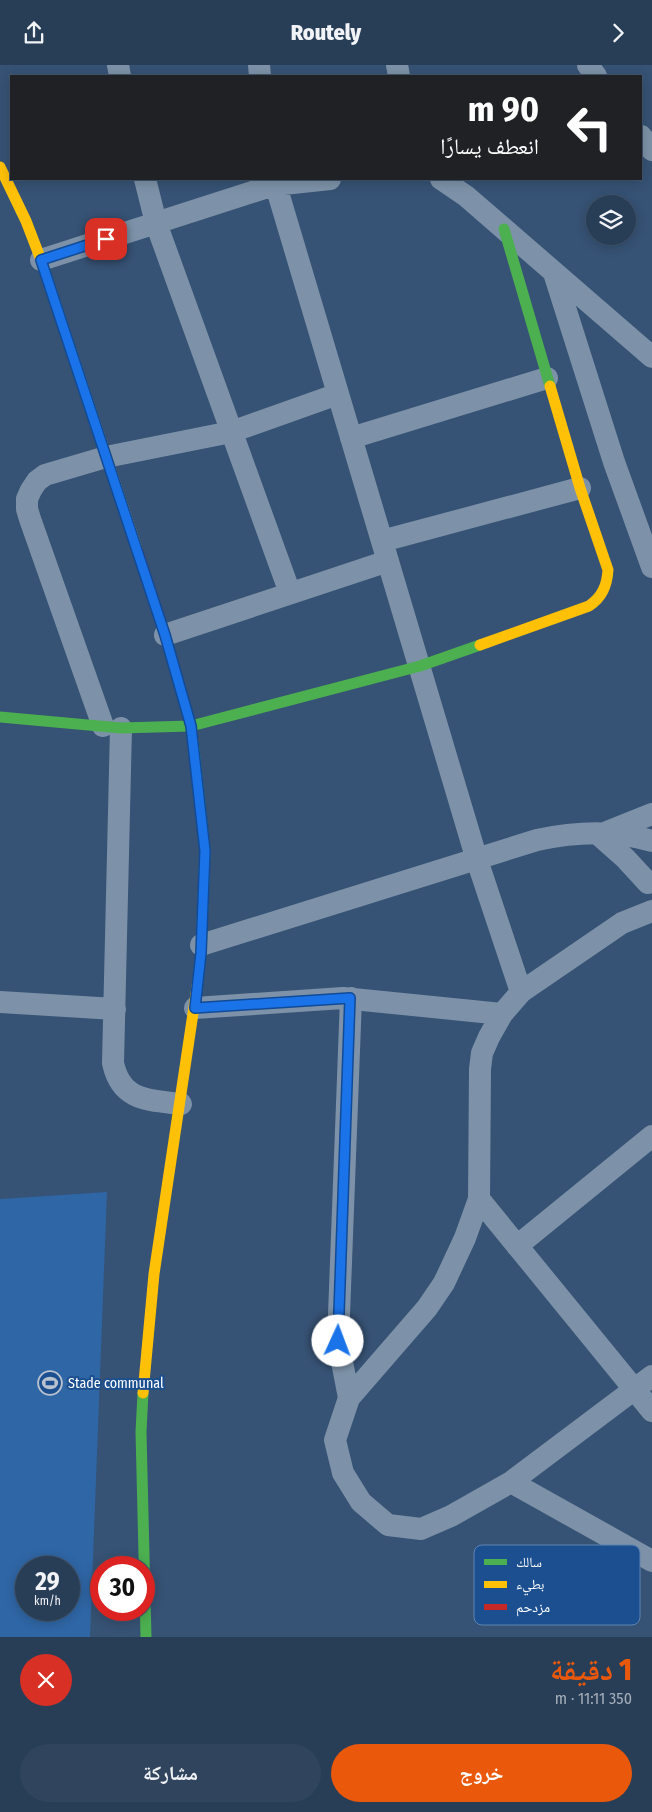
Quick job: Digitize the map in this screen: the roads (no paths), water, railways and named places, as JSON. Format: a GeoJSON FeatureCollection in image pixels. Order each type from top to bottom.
{"type":"FeatureCollection","features":[{"type":"Feature","properties":{"kind":"street"},"geometry":{"type":"LineString","coordinates":[[642,137],[652,150]]}},
{"type":"Feature","properties":{"kind":"street"},"geometry":{"type":"LineString","coordinates":[[2,173],[26,221],[41,260],[165,635],[191,726],[205,851],[202,945],[195,1008],[154,1274],[144,1370],[141,1432],[146,1637]]}},
{"type":"Feature","properties":{"kind":"street"},"geometry":{"type":"LineString","coordinates":[[145,180],[156,223],[290,593]]}},
{"type":"Feature","properties":{"kind":"street"},"geometry":{"type":"LineString","coordinates":[[41,260],[274,182],[311,180]]}},
{"type":"Feature","properties":{"kind":"street"},"geometry":{"type":"LineString","coordinates":[[443,180],[466,195],[652,357]]}},
{"type":"Feature","properties":{"kind":"street"},"geometry":{"type":"LineString","coordinates":[[274,182],[477,860],[521,992]]}},
{"type":"Feature","properties":{"kind":"street"},"geometry":{"type":"LineString","coordinates":[[0,717],[112,727],[191,726],[420,666],[582,609],[600,599],[607,585],[608,570],[580,488],[504,229]]}},
{"type":"Feature","properties":{"kind":"street"},"geometry":{"type":"LineString","coordinates":[[554,273],[614,462],[652,567]]}},
{"type":"Feature","properties":{"kind":"street"},"geometry":{"type":"LineString","coordinates":[[351,438],[547,378]]}},
{"type":"Feature","properties":{"kind":"street"},"geometry":{"type":"LineString","coordinates":[[181,1104],[140,1098],[130,1093],[121,1085],[115,1075],[113,1063],[115,1009],[112,727],[27,509],[27,499],[37,481],[45,475],[106,457],[231,432],[338,394]]}},
{"type":"Feature","properties":{"kind":"street"},"geometry":{"type":"LineString","coordinates":[[165,635],[290,593],[385,551],[580,488]]}},
{"type":"Feature","properties":{"kind":"street"},"geometry":{"type":"LineString","coordinates":[[599,835],[652,814]]}},
{"type":"Feature","properties":{"kind":"street"},"geometry":{"type":"LineString","coordinates":[[202,945],[537,840],[575,833],[620,835],[652,841]]}},
{"type":"Feature","properties":{"kind":"street"},"geometry":{"type":"LineString","coordinates":[[599,835],[625,858],[650,885],[622,923]]}},
{"type":"Feature","properties":{"kind":"street"},"geometry":{"type":"LineString","coordinates":[[643,1383],[511,1482],[451,1516],[420,1529],[388,1525],[361,1502],[343,1473],[335,1440],[349,1399],[427,1308],[444,1283],[465,1238],[479,1199],[480,1069],[486,1045],[502,1013],[521,992],[622,923],[652,911]]}},
{"type":"Feature","properties":{"kind":"street"},"geometry":{"type":"LineString","coordinates":[[195,1008],[350,998],[502,1013]]}},
{"type":"Feature","properties":{"kind":"street"},"geometry":{"type":"LineString","coordinates":[[349,1399],[338,1341],[350,998]]}},
{"type":"Feature","properties":{"kind":"street"},"geometry":{"type":"LineString","coordinates":[[0,1002],[115,1009]]}},
{"type":"Feature","properties":{"kind":"street"},"geometry":{"type":"LineString","coordinates":[[517,1245],[652,1136]]}},
{"type":"Feature","properties":{"kind":"street"},"geometry":{"type":"LineString","coordinates":[[479,1199],[517,1245],[643,1383],[652,1411]]}},
{"type":"Feature","properties":{"kind":"street"},"geometry":{"type":"LineString","coordinates":[[511,1482],[623,1545]]}},
{"type":"Feature","properties":{"kind":"street"},"geometry":{"type":"LineString","coordinates":[[640,1554],[652,1561]]}},
{"type":"Feature","properties":{"kind":"place","name":"Stade communal"},"geometry":{"type":"Point","coordinates":[50,1383]}}]}
